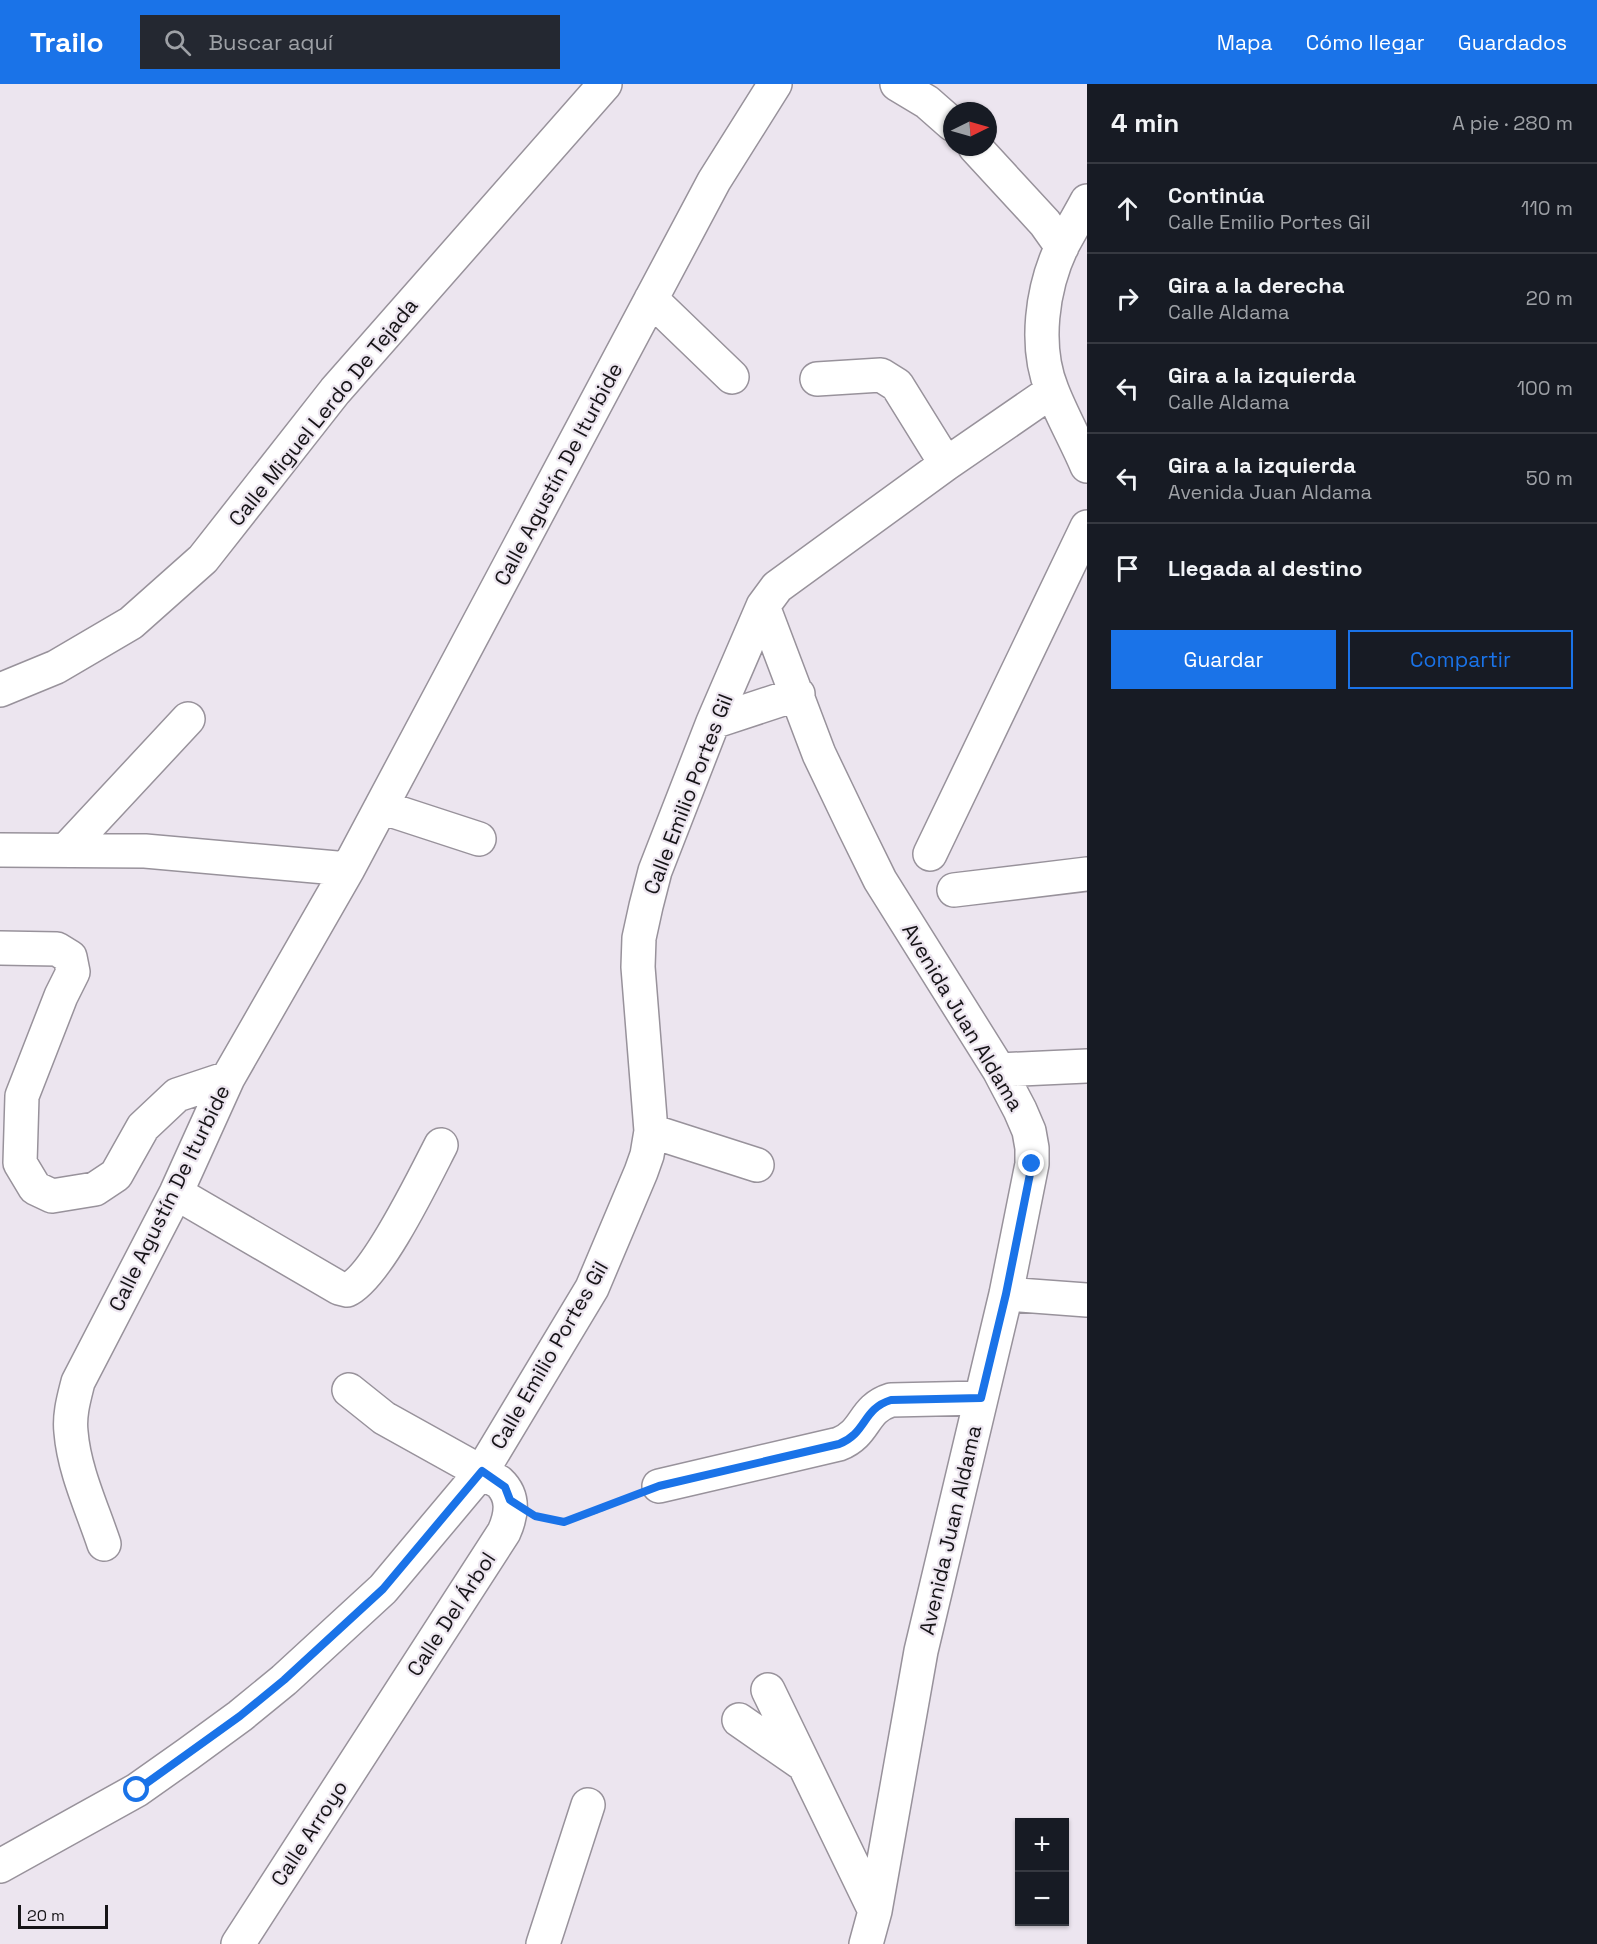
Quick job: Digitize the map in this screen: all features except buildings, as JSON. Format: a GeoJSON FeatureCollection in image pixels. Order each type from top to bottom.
{"type":"FeatureCollection","features":[{"type":"Feature","properties":{"kind":"street","name":"Calle Miguel Lerdo De Tejada"},"geometry":{"type":"LineString","coordinates":[[0,690],[56,667],[131,623],[203,559],[335,391],[605,84]]}},
{"type":"Feature","properties":{"kind":"street","name":"Calle Agustín De Iturbide"},"geometry":{"type":"LineString","coordinates":[[104,1544],[74,1454],[70,1431],[72,1407],[78,1382],[88,1359],[176,1193],[228,1078],[348,869],[714,181],[775,84]]}},
{"type":"Feature","properties":{"kind":"street"},"geometry":{"type":"LineString","coordinates":[[897,84],[927,102],[943,116]]}},
{"type":"Feature","properties":{"kind":"street"},"geometry":{"type":"LineString","coordinates":[[983,156],[1046,223],[1062,247]]}},
{"type":"Feature","properties":{"kind":"street"},"geometry":{"type":"LineString","coordinates":[[1087,201],[1062,247],[1048,291],[1043,317],[1044,362],[1052,391],[1087,466]]}},
{"type":"Feature","properties":{"kind":"street"},"geometry":{"type":"LineString","coordinates":[[651,299],[732,377]]}},
{"type":"Feature","properties":{"kind":"street"},"geometry":{"type":"LineString","coordinates":[[818,379],[881,375],[890,379],[897,385],[946,464]]}},
{"type":"Feature","properties":{"kind":"street","name":"Calle Emilio Portes Gil"},"geometry":{"type":"LineString","coordinates":[[0,1866],[137,1790],[240,1716],[284,1680],[383,1589],[482,1471],[592,1288],[647,1155],[651,1131],[638,967],[639,938],[655,871],[713,722],[763,606],[777,587],[946,464],[1052,391]]}},
{"type":"Feature","properties":{"kind":"street"},"geometry":{"type":"LineString","coordinates":[[930,854],[1087,527]]}},
{"type":"Feature","properties":{"kind":"street","name":"Avenida Juan Aldama"},"geometry":{"type":"LineString","coordinates":[[763,606],[819,754],[880,880],[999,1070],[1029,1131],[1032,1148],[1032,1164],[1006,1294],[921,1651],[875,1911],[866,1944]]}},
{"type":"Feature","properties":{"kind":"street"},"geometry":{"type":"LineString","coordinates":[[713,722],[798,694]]}},
{"type":"Feature","properties":{"kind":"street"},"geometry":{"type":"LineString","coordinates":[[66,850],[188,719]]}},
{"type":"Feature","properties":{"kind":"street"},"geometry":{"type":"LineString","coordinates":[[381,807],[479,839]]}},
{"type":"Feature","properties":{"kind":"street"},"geometry":{"type":"LineString","coordinates":[[0,850],[145,851],[348,869]]}},
{"type":"Feature","properties":{"kind":"street"},"geometry":{"type":"LineString","coordinates":[[954,890],[1087,874]]}},
{"type":"Feature","properties":{"kind":"street"},"geometry":{"type":"LineString","coordinates":[[0,948],[57,949],[70,957],[73,972],[61,996],[22,1096],[20,1163],[35,1188],[52,1196],[95,1189],[116,1175],[143,1127],[177,1095],[228,1078]]}},
{"type":"Feature","properties":{"kind":"street"},"geometry":{"type":"LineString","coordinates":[[999,1070],[1087,1066]]}},
{"type":"Feature","properties":{"kind":"street"},"geometry":{"type":"LineString","coordinates":[[651,1131],[757,1165]]}},
{"type":"Feature","properties":{"kind":"street"},"geometry":{"type":"LineString","coordinates":[[176,1193],[339,1288],[347,1290],[362,1281],[381,1253],[407,1211],[441,1144]]}},
{"type":"Feature","properties":{"kind":"street"},"geometry":{"type":"LineString","coordinates":[[1006,1294],[1087,1300]]}},
{"type":"Feature","properties":{"kind":"street"},"geometry":{"type":"LineString","coordinates":[[350,1390],[384,1418],[482,1471],[505,1487],[510,1500]]}},
{"type":"Feature","properties":{"kind":"street"},"geometry":{"type":"LineString","coordinates":[[659,1486],[839,1444],[857,1433],[878,1404],[891,1400],[981,1398]]}},
{"type":"Feature","properties":{"kind":"street","name":"Calle Del Árbol"},"geometry":{"type":"LineString","coordinates":[[381,1723],[504,1532],[510,1515],[510,1500]]}},
{"type":"Feature","properties":{"kind":"street"},"geometry":{"type":"LineString","coordinates":[[768,1690],[875,1911]]}},
{"type":"Feature","properties":{"kind":"street"},"geometry":{"type":"LineString","coordinates":[[739,1720],[805,1767]]}},
{"type":"Feature","properties":{"kind":"street","name":"Calle Arroyo"},"geometry":{"type":"LineString","coordinates":[[238,1944],[381,1723]]}},
{"type":"Feature","properties":{"kind":"street"},"geometry":{"type":"LineString","coordinates":[[543,1944],[588,1805]]}},
{"type":"Feature","properties":{"kind":"path"},"geometry":{"type":"LineString","coordinates":[[510,1500],[535,1516],[564,1522],[659,1486]]}},
{"type":"Feature","properties":{"kind":"route"},"geometry":{"type":"LineString","coordinates":[[137,1790],[240,1716],[284,1680],[383,1589],[482,1471],[505,1487],[510,1500],[535,1516],[564,1522],[659,1486],[839,1444],[857,1433],[878,1404],[891,1400],[981,1398],[1006,1294],[1032,1164]]}}]}
